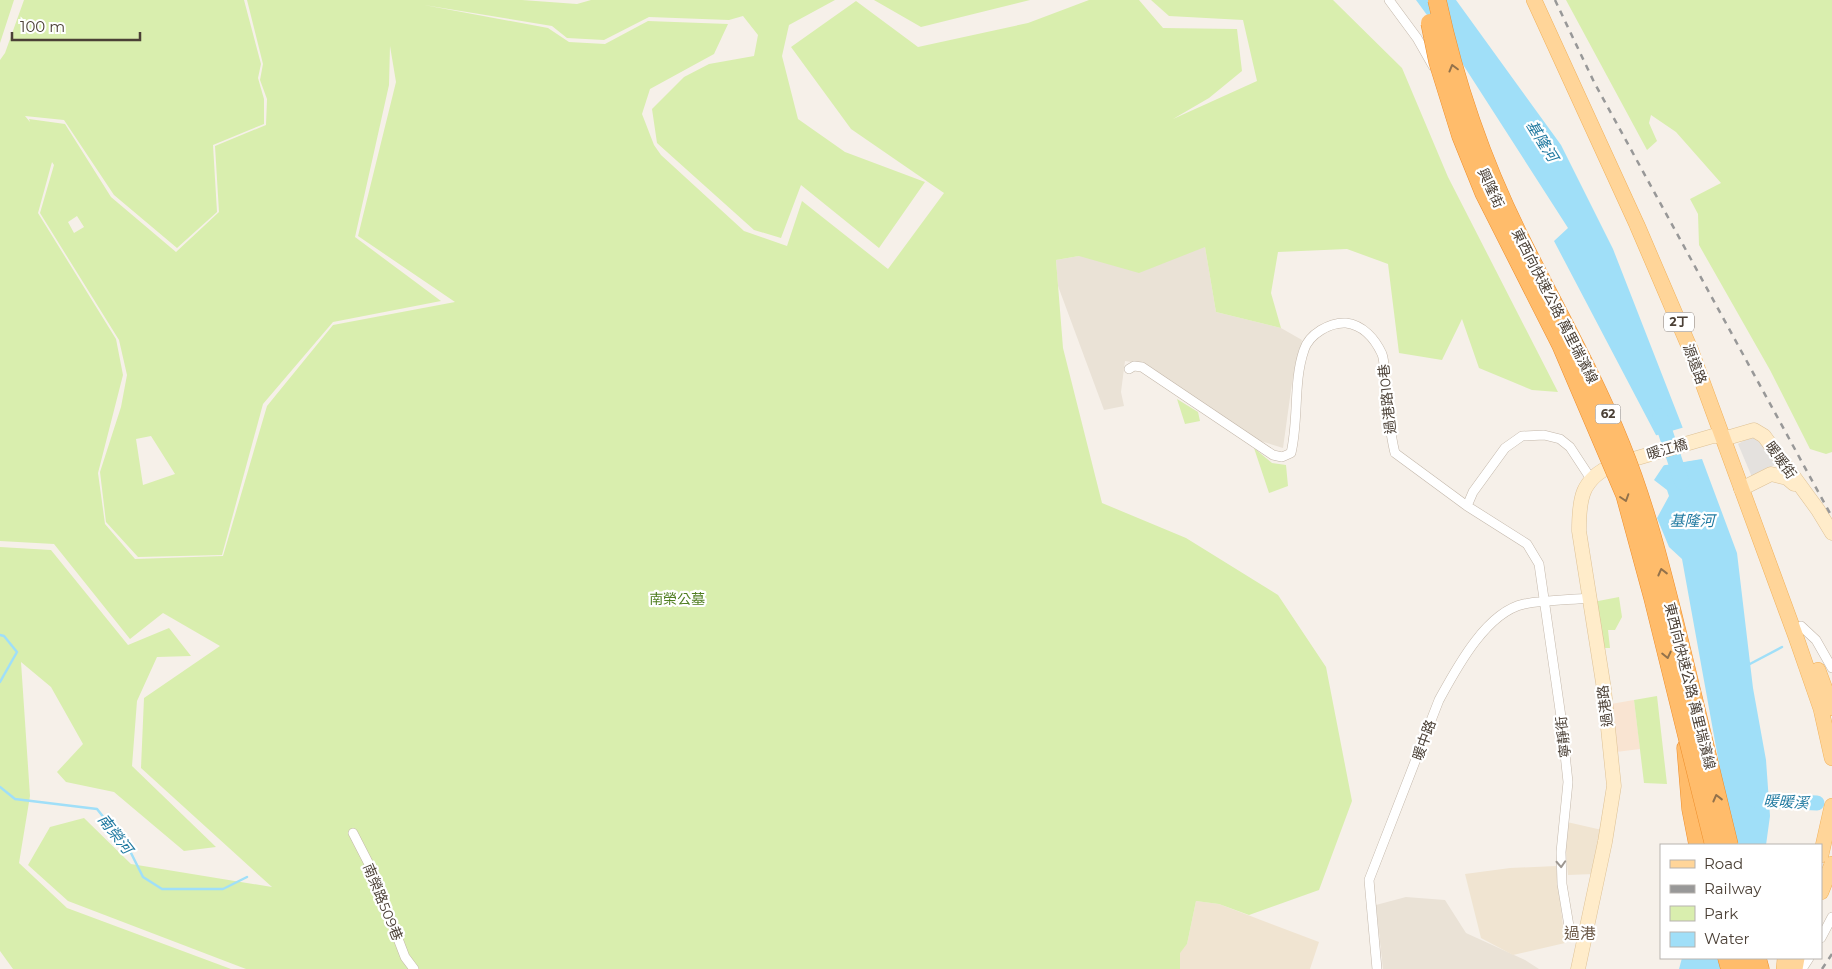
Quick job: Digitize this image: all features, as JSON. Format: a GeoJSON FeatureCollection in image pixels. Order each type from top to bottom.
{"type":"FeatureCollection","features":[{"type":"Feature","properties":{"kind":"highway","name":"東西向快速公路 萬里瑞濱線"},"geometry":{"type":"LineString","coordinates":[[1425,0],[1438,62],[1464,144],[1504,237],[1561,345],[1624,495],[1654,598],[1714,844]]}},
{"type":"Feature","properties":{"kind":"highway","name":"東西向快速公路 萬里瑞濱線"},"geometry":{"type":"LineString","coordinates":[[1437,0],[1458,86],[1486,162],[1519,237],[1597,390],[1640,494],[1668,598],[1729,844]]}},
{"type":"Feature","properties":{"kind":"highway"},"geometry":{"type":"LineString","coordinates":[[1685,730],[1691,809],[1698,844]]}},
{"type":"Feature","properties":{"kind":"main road","name":"源遠路"},"geometry":{"type":"LineString","coordinates":[[1534,0],[1633,217],[1691,351],[1721,437],[1745,488],[1801,626],[1806,652]]}},
{"type":"Feature","properties":{"kind":"main road","name":"源遠路"},"geometry":{"type":"LineString","coordinates":[[1544,0],[1699,348],[1721,437]]}},
{"type":"Feature","properties":{"kind":"main road","name":"源遠路"},"geometry":{"type":"LineString","coordinates":[[1745,488],[1806,652]]}},
{"type":"Feature","properties":{"kind":"main road","name":"2丁"},"geometry":{"type":"LineString","coordinates":[[1806,652],[1832,708]]}},
{"type":"Feature","properties":{"kind":"main road","name":"2丁"},"geometry":{"type":"LineString","coordinates":[[1806,652],[1832,758]]}},
{"type":"Feature","properties":{"kind":"main road"},"geometry":{"type":"LineString","coordinates":[[1822,851],[1832,806]]}},
{"type":"Feature","properties":{"kind":"main road"},"geometry":{"type":"LineString","coordinates":[[1822,889],[1832,864]]}},
{"type":"Feature","properties":{"kind":"street","name":"興隆街"},"geometry":{"type":"LineString","coordinates":[[1389,0],[1417,38],[1435,70],[1622,462]]}},
{"type":"Feature","properties":{"kind":"street","name":"過港路10巷"},"geometry":{"type":"LineString","coordinates":[[1129,369],[1134,366],[1142,367],[1273,456],[1282,457],[1291,453],[1296,433],[1299,369],[1304,348],[1327,326],[1337,322],[1356,324],[1373,340],[1382,356],[1391,439],[1395,453],[1467,506]]}},
{"type":"Feature","properties":{"kind":"street","name":"暖暖街"},"geometry":{"type":"LineString","coordinates":[[1721,437],[1754,430],[1764,436],[1818,510],[1832,533]]}},
{"type":"Feature","properties":{"kind":"street"},"geometry":{"type":"LineString","coordinates":[[1467,506],[1473,492],[1505,448],[1522,436],[1544,435],[1560,439],[1570,446],[1591,479],[1601,470],[1622,462]]}},
{"type":"Feature","properties":{"kind":"street","name":"暖江橋"},"geometry":{"type":"LineString","coordinates":[[1622,462],[1721,437]]}},
{"type":"Feature","properties":{"kind":"street","name":"暖暖街"},"geometry":{"type":"LineString","coordinates":[[1745,488],[1771,474],[1787,478],[1801,489]]}},
{"type":"Feature","properties":{"kind":"street","name":"過港路"},"geometry":{"type":"LineString","coordinates":[[1578,969],[1605,842],[1614,786],[1604,689],[1579,525],[1582,496],[1591,479]]}},
{"type":"Feature","properties":{"kind":"street","name":"寧靜街"},"geometry":{"type":"LineString","coordinates":[[1467,506],[1527,544],[1539,564],[1562,717],[1568,782],[1560,852],[1565,901],[1569,926],[1584,942]]}},
{"type":"Feature","properties":{"kind":"street","name":"暖中路"},"geometry":{"type":"LineString","coordinates":[[1377,969],[1369,880],[1438,700],[1480,635],[1495,621],[1523,604],[1590,598]]}},
{"type":"Feature","properties":{"kind":"street","name":"源遠路"},"geometry":{"type":"LineString","coordinates":[[1801,626],[1816,640],[1832,668]]}},
{"type":"Feature","properties":{"kind":"street","name":"南榮路509巷"},"geometry":{"type":"LineString","coordinates":[[353,833],[370,868],[405,957],[414,969]]}},
{"type":"Feature","properties":{"kind":"street"},"geometry":{"type":"LineString","coordinates":[[1822,936],[1832,917]]}},
{"type":"Feature","properties":{"kind":"shaded area"},"geometry":{"type":"Polygon","coordinates":[[[1205,247],[1216,312],[1281,328],[1302,340],[1292,383],[1283,448],[1257,440],[1145,364],[1125,361],[1121,392],[1124,406],[1104,410],[1058,286],[1056,260],[1079,256],[1205,247]]]}},
{"type":"Feature","properties":{"kind":"shaded area"},"geometry":{"type":"Polygon","coordinates":[[[1757,433],[1776,464],[1752,477],[1738,444],[1757,433]]]}},
{"type":"Feature","properties":{"kind":"shaded area"},"geometry":{"type":"Polygon","coordinates":[[[1634,700],[1640,749],[1616,752],[1611,704],[1634,700]]]}},
{"type":"Feature","properties":{"kind":"shaded area"},"geometry":{"type":"Polygon","coordinates":[[[1567,822],[1602,830],[1594,874],[1568,875],[1565,840],[1567,822]]]}},
{"type":"Feature","properties":{"kind":"shaded area"},"geometry":{"type":"Polygon","coordinates":[[[1556,866],[1565,943],[1513,955],[1481,938],[1465,874],[1510,868],[1556,866]]]}},
{"type":"Feature","properties":{"kind":"shaded area"},"geometry":{"type":"Polygon","coordinates":[[[1406,897],[1445,900],[1466,933],[1525,960],[1539,969],[1383,969],[1376,905],[1406,897]]]}},
{"type":"Feature","properties":{"kind":"shaded area"},"geometry":{"type":"Polygon","coordinates":[[[1196,901],[1219,904],[1319,942],[1310,969],[1180,969],[1180,952],[1187,944],[1196,901]]]}},
{"type":"Feature","properties":{"kind":"green space"},"geometry":{"type":"Polygon","coordinates":[[[0,0],[14,0],[0,43],[0,0]]]}},
{"type":"Feature","properties":{"kind":"green space","name":"南榮公墓"},"geometry":{"type":"Polygon","coordinates":[[[24,0],[244,0],[261,64],[258,78],[264,99],[264,124],[213,145],[217,212],[177,248],[114,195],[64,120],[25,116],[30,122],[29,119],[65,124],[111,197],[176,252],[219,212],[215,146],[266,125],[267,99],[260,80],[263,64],[247,0],[522,0],[577,4],[591,0],[835,0],[789,25],[782,56],[798,119],[845,152],[925,182],[879,248],[801,185],[781,238],[754,230],[657,143],[652,109],[684,77],[709,64],[754,56],[758,35],[743,16],[729,20],[649,17],[604,40],[567,38],[552,26],[424,5],[548,28],[569,42],[605,44],[648,21],[728,24],[714,54],[650,89],[642,114],[654,145],[661,155],[744,231],[787,246],[802,201],[888,269],[944,193],[851,129],[791,47],[856,1],[918,47],[1028,23],[1089,0],[1139,0],[1163,28],[1237,29],[1242,71],[1209,98],[1173,119],[1257,81],[1243,20],[1169,16],[1151,0],[1333,0],[1402,68],[1448,177],[1558,392],[1532,390],[1479,368],[1462,319],[1442,360],[1399,353],[1388,264],[1347,249],[1278,252],[1271,293],[1281,328],[1216,312],[1205,247],[1139,273],[1079,256],[1056,260],[1063,348],[1102,503],[1186,538],[1278,595],[1326,667],[1352,801],[1319,890],[1249,915],[1219,904],[1196,901],[1187,944],[1180,953],[1180,969],[246,969],[68,901],[28,865],[50,827],[84,818],[131,864],[272,887],[141,768],[144,698],[220,646],[163,613],[130,639],[54,544],[0,541],[0,60],[5,53],[24,0]],[[390,46],[389,85],[355,237],[441,301],[333,322],[263,404],[222,555],[138,557],[106,522],[100,472],[121,407],[127,375],[119,340],[40,213],[54,165],[52,162],[38,213],[116,339],[123,375],[98,473],[105,524],[135,559],[223,556],[267,406],[333,325],[455,302],[358,236],[396,82],[390,46]],[[77,216],[68,222],[74,233],[84,227],[77,216]],[[151,436],[136,439],[143,485],[175,474],[151,436]]]}},
{"type":"Feature","properties":{"kind":"green space"},"geometry":{"type":"Polygon","coordinates":[[[874,0],[1030,0],[921,27],[874,0]]]}},
{"type":"Feature","properties":{"kind":"green space"},"geometry":{"type":"Polygon","coordinates":[[[1566,0],[1832,0],[1832,452],[1826,454],[1810,449],[1770,370],[1699,245],[1698,214],[1690,199],[1721,183],[1676,132],[1651,115],[1649,123],[1657,141],[1647,150],[1566,0]]]}},
{"type":"Feature","properties":{"kind":"green space"},"geometry":{"type":"Polygon","coordinates":[[[1177,399],[1198,412],[1200,421],[1185,424],[1177,399]]]}},
{"type":"Feature","properties":{"kind":"green space"},"geometry":{"type":"Polygon","coordinates":[[[1254,448],[1272,463],[1286,465],[1288,486],[1269,493],[1254,448]]]}},
{"type":"Feature","properties":{"kind":"green space"},"geometry":{"type":"Polygon","coordinates":[[[0,547],[51,550],[128,645],[169,628],[191,656],[157,657],[137,701],[132,766],[216,847],[184,851],[114,792],[66,782],[57,772],[83,744],[51,687],[21,662],[30,796],[19,863],[67,908],[231,969],[13,969],[0,951],[0,547]]]}},
{"type":"Feature","properties":{"kind":"green space"},"geometry":{"type":"Polygon","coordinates":[[[1619,597],[1622,617],[1615,630],[1608,630],[1610,648],[1601,648],[1593,602],[1619,597]]]}},
{"type":"Feature","properties":{"kind":"green space"},"geometry":{"type":"Polygon","coordinates":[[[1657,696],[1667,784],[1644,783],[1634,700],[1657,696]]]}},
{"type":"Feature","properties":{"kind":"water"},"geometry":{"type":"Polygon","coordinates":[[[1416,0],[1456,0],[1561,145],[1613,249],[1684,431],[1657,437],[1554,241],[1568,228],[1462,63],[1416,0]]]}},
{"type":"Feature","properties":{"kind":"water","name":"基隆河"},"geometry":{"type":"Polygon","coordinates":[[[1702,459],[1737,553],[1753,688],[1766,760],[1770,816],[1766,844],[1705,844],[1720,769],[1682,559],[1669,547],[1657,518],[1669,496],[1667,490],[1654,480],[1664,465],[1702,459]]]}},
{"type":"Feature","properties":{"kind":"water"},"geometry":{"type":"Polygon","coordinates":[[[1682,959],[1741,959],[1737,969],[1679,969],[1682,959]]]}},
{"type":"Feature","properties":{"kind":"pier"},"geometry":{"type":"Polygon","coordinates":[[[1685,427],[1685,433],[1658,440],[1654,436],[1685,427]]]}},
{"type":"Feature","properties":{"kind":"pier"},"geometry":{"type":"Polygon","coordinates":[[[1702,456],[1704,458],[1660,466],[1663,463],[1682,458],[1702,456]]]}},
{"type":"Feature","properties":{"kind":"waterway","name":"基隆河"},"geometry":{"type":"LineString","coordinates":[[1660,416],[1682,482]]}},
{"type":"Feature","properties":{"kind":"waterway","name":"南榮河"},"geometry":{"type":"LineString","coordinates":[[0,635],[4,636],[17,652],[0,682]]}},
{"type":"Feature","properties":{"kind":"waterway"},"geometry":{"type":"LineString","coordinates":[[1748,665],[1782,647]]}},
{"type":"Feature","properties":{"kind":"waterway","name":"南榮河"},"geometry":{"type":"LineString","coordinates":[[0,787],[15,799],[97,809],[129,849],[143,877],[162,889],[223,889],[247,877]]}},
{"type":"Feature","properties":{"kind":"waterway","name":"暖暖溪"},"geometry":{"type":"LineString","coordinates":[[1754,800],[1817,803]]}},
{"type":"Feature","properties":{"kind":"railway"},"geometry":{"type":"LineString","coordinates":[[1555,0],[1594,82],[1832,517]]}},
{"type":"Feature","properties":{"kind":"railway"},"geometry":{"type":"LineString","coordinates":[[1822,969],[1832,954]]}},
{"type":"Feature","properties":{"kind":"district","name":"過港"},"geometry":{"type":"Point","coordinates":[1580,933]}}]}
